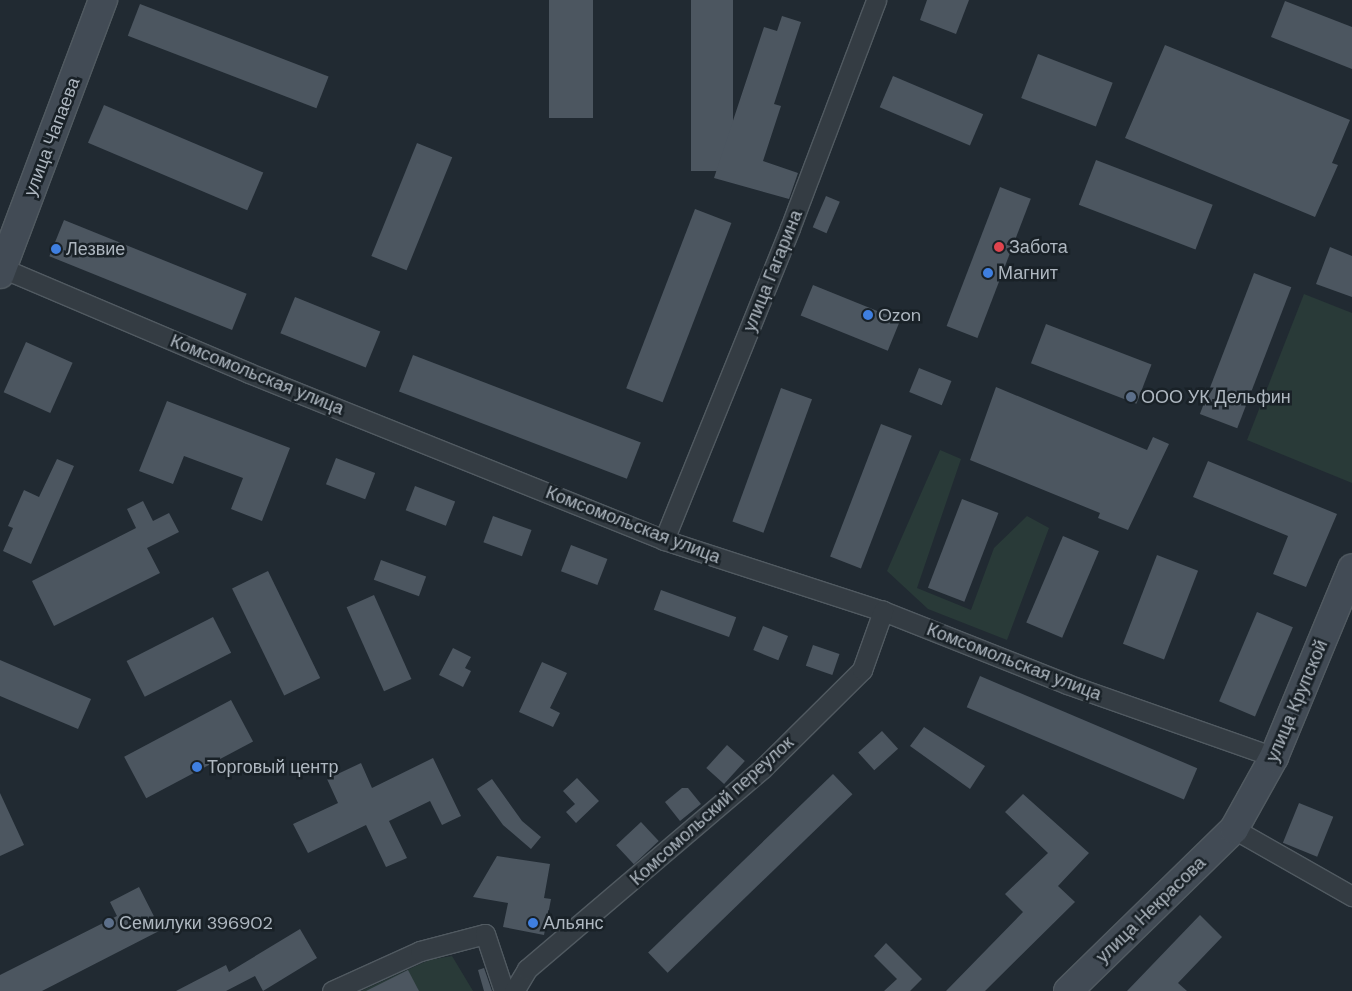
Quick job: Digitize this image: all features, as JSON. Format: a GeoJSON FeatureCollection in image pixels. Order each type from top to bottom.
{"type":"FeatureCollection","features":[{"type":"Feature","properties":{"kind":"street","name":"улица Чапаева"},"geometry":{"type":"LineString","coordinates":[[1,271],[104,0]]}},
{"type":"Feature","properties":{"kind":"street","name":"улица Гагарина"},"geometry":{"type":"LineString","coordinates":[[664,540],[790,228],[876,0]]}},
{"type":"Feature","properties":{"kind":"street","name":"Комсомольская улица"},"geometry":{"type":"LineString","coordinates":[[1,271],[248,373],[664,540],[883,611],[1067,684],[1274,757]]}},
{"type":"Feature","properties":{"kind":"street","name":"улица Крупской"},"geometry":{"type":"LineString","coordinates":[[1234,829],[1274,757],[1352,569]]}},
{"type":"Feature","properties":{"kind":"street","name":"Комсомольский переулок"},"geometry":{"type":"LineString","coordinates":[[514,991],[527,969],[762,769],[862,670],[883,611]]}},
{"type":"Feature","properties":{"kind":"street"},"geometry":{"type":"LineString","coordinates":[[1234,829],[1352,896]]}},
{"type":"Feature","properties":{"kind":"street","name":"улица Некрасова"},"geometry":{"type":"LineString","coordinates":[[1068,991],[1234,829]]}},
{"type":"Feature","properties":{"kind":"street"},"geometry":{"type":"LineString","coordinates":[[332,991],[420,951],[485,934],[504,991]]}},
{"type":"Feature","properties":{"kind":"shaded area"},"geometry":{"type":"Polygon","coordinates":[[[1304,294],[1352,313],[1352,483],[1247,440],[1304,294]]]}},
{"type":"Feature","properties":{"kind":"shaded area"},"geometry":{"type":"Polygon","coordinates":[[[940,450],[961,459],[917,588],[971,610],[994,548],[1027,516],[1049,528],[1007,640],[928,609],[887,571],[940,450]]]}},
{"type":"Feature","properties":{"kind":"shaded area"},"geometry":{"type":"Polygon","coordinates":[[[452,956],[473,991],[361,991],[429,960],[452,956]]]}},
{"type":"Feature","properties":{"kind":"building"},"geometry":{"type":"Polygon","coordinates":[[[549,0],[593,0],[593,118],[549,118],[549,0]]]}},
{"type":"Feature","properties":{"kind":"building"},"geometry":{"type":"Polygon","coordinates":[[[691,0],[733,0],[733,171],[691,171],[691,0]]]}},
{"type":"Feature","properties":{"kind":"building"},"geometry":{"type":"Polygon","coordinates":[[[927,0],[969,0],[956,34],[920,20],[927,0]]]}},
{"type":"Feature","properties":{"kind":"building"},"geometry":{"type":"Polygon","coordinates":[[[1285,1],[1352,27],[1352,69],[1271,37],[1285,1]]]}},
{"type":"Feature","properties":{"kind":"building"},"geometry":{"type":"Polygon","coordinates":[[[140,4],[329,76],[316,108],[128,36],[140,4]]]}},
{"type":"Feature","properties":{"kind":"building"},"geometry":{"type":"Polygon","coordinates":[[[782,16],[801,22],[774,104],[781,106],[763,161],[798,173],[789,199],[714,178],[764,27],[777,31],[782,16]]]}},
{"type":"Feature","properties":{"kind":"building"},"geometry":{"type":"Polygon","coordinates":[[[1165,45],[1350,120],[1332,163],[1338,165],[1315,217],[1125,138],[1165,45]]]}},
{"type":"Feature","properties":{"kind":"building"},"geometry":{"type":"Polygon","coordinates":[[[1038,54],[1113,83],[1096,127],[1021,98],[1038,54]]]}},
{"type":"Feature","properties":{"kind":"building"},"geometry":{"type":"Polygon","coordinates":[[[893,76],[983,114],[970,146],[880,107],[893,76]]]}},
{"type":"Feature","properties":{"kind":"building"},"geometry":{"type":"Polygon","coordinates":[[[104,105],[263,173],[247,210],[88,143],[104,105]]]}},
{"type":"Feature","properties":{"kind":"building"},"geometry":{"type":"Polygon","coordinates":[[[417,143],[452,157],[407,270],[371,256],[417,143]]]}},
{"type":"Feature","properties":{"kind":"building"},"geometry":{"type":"Polygon","coordinates":[[[1096,160],[1213,205],[1195,250],[1079,205],[1096,160]]]}},
{"type":"Feature","properties":{"kind":"building"},"geometry":{"type":"Polygon","coordinates":[[[1000,187],[1031,199],[977,338],[947,326],[1000,187]]]}},
{"type":"Feature","properties":{"kind":"building"},"geometry":{"type":"Polygon","coordinates":[[[826,196],[840,202],[827,233],[813,227],[826,196]]]}},
{"type":"Feature","properties":{"kind":"building"},"geometry":{"type":"Polygon","coordinates":[[[695,209],[731,223],[663,402],[626,388],[695,209]]]}},
{"type":"Feature","properties":{"kind":"building"},"geometry":{"type":"Polygon","coordinates":[[[64,220],[247,294],[232,330],[49,256],[64,220]]]}},
{"type":"Feature","properties":{"kind":"building"},"geometry":{"type":"Polygon","coordinates":[[[1330,247],[1352,256],[1352,297],[1316,284],[1330,247]]]}},
{"type":"Feature","properties":{"kind":"building"},"geometry":{"type":"Polygon","coordinates":[[[1254,273],[1291,287],[1237,428],[1200,414],[1254,273]]]}},
{"type":"Feature","properties":{"kind":"building"},"geometry":{"type":"Polygon","coordinates":[[[813,285],[900,320],[888,351],[801,316],[813,285]]]}},
{"type":"Feature","properties":{"kind":"building"},"geometry":{"type":"Polygon","coordinates":[[[295,297],[380,331],[366,368],[280,333],[295,297]]]}},
{"type":"Feature","properties":{"kind":"building"},"geometry":{"type":"Polygon","coordinates":[[[1046,324],[1151,364],[1136,404],[1031,363],[1046,324]]]}},
{"type":"Feature","properties":{"kind":"building"},"geometry":{"type":"Polygon","coordinates":[[[26,342],[73,363],[50,413],[4,392],[26,342]]]}},
{"type":"Feature","properties":{"kind":"building"},"geometry":{"type":"Polygon","coordinates":[[[413,355],[641,442],[627,479],[399,391],[413,355]]]}},
{"type":"Feature","properties":{"kind":"building"},"geometry":{"type":"Polygon","coordinates":[[[919,368],[951,381],[942,405],[909,392],[919,368]]]}},
{"type":"Feature","properties":{"kind":"building"},"geometry":{"type":"Polygon","coordinates":[[[996,387],[1147,450],[1153,437],[1169,444],[1128,530],[1098,518],[1100,513],[970,460],[996,387]]]}},
{"type":"Feature","properties":{"kind":"building"},"geometry":{"type":"Polygon","coordinates":[[[781,388],[812,399],[763,533],[732,521],[781,388]]]}},
{"type":"Feature","properties":{"kind":"building"},"geometry":{"type":"Polygon","coordinates":[[[167,401],[290,448],[262,521],[231,509],[243,478],[184,456],[173,484],[139,471],[167,401]]]}},
{"type":"Feature","properties":{"kind":"building"},"geometry":{"type":"Polygon","coordinates":[[[881,424],[912,436],[861,568],[830,557],[881,424]]]}},
{"type":"Feature","properties":{"kind":"building"},"geometry":{"type":"Polygon","coordinates":[[[336,458],[375,473],[365,499],[326,484],[336,458]]]}},
{"type":"Feature","properties":{"kind":"building"},"geometry":{"type":"Polygon","coordinates":[[[57,459],[74,466],[31,564],[3,551],[13,528],[8,526],[24,490],[39,497],[57,459]]]}},
{"type":"Feature","properties":{"kind":"building"},"geometry":{"type":"Polygon","coordinates":[[[1208,461],[1337,514],[1306,587],[1273,574],[1288,536],[1193,497],[1208,461]]]}},
{"type":"Feature","properties":{"kind":"building"},"geometry":{"type":"Polygon","coordinates":[[[415,486],[455,501],[446,526],[406,510],[415,486]]]}},
{"type":"Feature","properties":{"kind":"building"},"geometry":{"type":"Polygon","coordinates":[[[962,499],[998,513],[964,602],[928,588],[962,499]]]}},
{"type":"Feature","properties":{"kind":"building"},"geometry":{"type":"Polygon","coordinates":[[[143,501],[153,521],[169,513],[179,532],[147,548],[160,573],[54,626],[32,581],[136,528],[127,509],[143,501]]]}},
{"type":"Feature","properties":{"kind":"building"},"geometry":{"type":"Polygon","coordinates":[[[493,516],[532,530],[522,556],[483,542],[493,516]]]}},
{"type":"Feature","properties":{"kind":"building"},"geometry":{"type":"Polygon","coordinates":[[[1063,536],[1099,551],[1062,638],[1026,623],[1063,536]]]}},
{"type":"Feature","properties":{"kind":"building"},"geometry":{"type":"Polygon","coordinates":[[[571,545],[607,559],[597,585],[561,571],[571,545]]]}},
{"type":"Feature","properties":{"kind":"building"},"geometry":{"type":"Polygon","coordinates":[[[1157,555],[1198,571],[1164,659],[1123,644],[1157,555]]]}},
{"type":"Feature","properties":{"kind":"building"},"geometry":{"type":"Polygon","coordinates":[[[381,560],[426,576],[419,596],[374,580],[381,560]]]}},
{"type":"Feature","properties":{"kind":"building"},"geometry":{"type":"Polygon","coordinates":[[[268,571],[320,678],[284,695],[232,589],[268,571]]]}},
{"type":"Feature","properties":{"kind":"building"},"geometry":{"type":"Polygon","coordinates":[[[661,590],[736,617],[729,637],[654,610],[661,590]]]}},
{"type":"Feature","properties":{"kind":"building"},"geometry":{"type":"Polygon","coordinates":[[[374,595],[411,679],[384,691],[347,607],[374,595]]]}},
{"type":"Feature","properties":{"kind":"building"},"geometry":{"type":"Polygon","coordinates":[[[1257,612],[1293,627],[1255,717],[1219,701],[1257,612]]]}},
{"type":"Feature","properties":{"kind":"building"},"geometry":{"type":"Polygon","coordinates":[[[213,617],[231,653],[145,697],[127,661],[213,617]]]}},
{"type":"Feature","properties":{"kind":"building"},"geometry":{"type":"Polygon","coordinates":[[[763,626],[788,636],[778,660],[753,650],[763,626]]]}},
{"type":"Feature","properties":{"kind":"building"},"geometry":{"type":"Polygon","coordinates":[[[813,645],[839,654],[832,675],[806,666],[813,645]]]}},
{"type":"Feature","properties":{"kind":"building"},"geometry":{"type":"Polygon","coordinates":[[[453,648],[471,657],[465,668],[471,671],[463,687],[439,675],[453,648]]]}},
{"type":"Feature","properties":{"kind":"building"},"geometry":{"type":"Polygon","coordinates":[[[0,660],[91,699],[78,729],[0,696],[0,660]]]}},
{"type":"Feature","properties":{"kind":"building"},"geometry":{"type":"Polygon","coordinates":[[[542,662],[567,673],[550,708],[560,713],[553,727],[519,712],[542,662]]]}},
{"type":"Feature","properties":{"kind":"building"},"geometry":{"type":"Polygon","coordinates":[[[980,676],[1197,768],[1184,800],[967,707],[980,676]]]}},
{"type":"Feature","properties":{"kind":"building"},"geometry":{"type":"Polygon","coordinates":[[[231,700],[253,741],[146,798],[124,757],[231,700]]]}},
{"type":"Feature","properties":{"kind":"building"},"geometry":{"type":"Polygon","coordinates":[[[924,727],[985,766],[970,789],[910,746],[924,727]]]}},
{"type":"Feature","properties":{"kind":"building"},"geometry":{"type":"Polygon","coordinates":[[[882,731],[898,749],[874,770],[858,752],[882,731]]]}},
{"type":"Feature","properties":{"kind":"building"},"geometry":{"type":"Polygon","coordinates":[[[727,745],[745,761],[724,784],[706,768],[727,745]]]}},
{"type":"Feature","properties":{"kind":"building"},"geometry":{"type":"Polygon","coordinates":[[[433,758],[461,816],[442,825],[430,801],[389,821],[407,858],[386,867],[366,825],[308,853],[293,824],[338,803],[327,779],[361,763],[372,788],[433,758]]]}},
{"type":"Feature","properties":{"kind":"building"},"geometry":{"type":"Polygon","coordinates":[[[833,774],[852,794],[668,973],[648,953],[833,774]]]}},
{"type":"Feature","properties":{"kind":"building"},"geometry":{"type":"Polygon","coordinates":[[[577,778],[599,801],[576,823],[566,812],[575,804],[563,791],[577,778]]]}},
{"type":"Feature","properties":{"kind":"building"},"geometry":{"type":"Polygon","coordinates":[[[492,779],[522,821],[541,837],[531,849],[503,825],[477,789],[492,779]]]}},
{"type":"Feature","properties":{"kind":"building"},"geometry":{"type":"Polygon","coordinates":[[[682,788],[688,788],[701,804],[680,821],[665,802],[682,788]]]}},
{"type":"Feature","properties":{"kind":"building"},"geometry":{"type":"Polygon","coordinates":[[[0,793],[24,845],[0,856],[0,793]]]}},
{"type":"Feature","properties":{"kind":"building"},"geometry":{"type":"Polygon","coordinates":[[[1023,794],[1089,853],[1058,886],[1075,902],[985,991],[946,991],[1023,912],[1005,894],[1048,853],[1005,812],[1023,794]]]}},
{"type":"Feature","properties":{"kind":"building"},"geometry":{"type":"Polygon","coordinates":[[[1299,803],[1333,817],[1317,857],[1283,843],[1299,803]]]}},
{"type":"Feature","properties":{"kind":"building"},"geometry":{"type":"Polygon","coordinates":[[[641,822],[659,841],[634,864],[616,845],[641,822]]]}},
{"type":"Feature","properties":{"kind":"building"},"geometry":{"type":"Polygon","coordinates":[[[497,856],[550,864],[544,898],[551,899],[544,935],[503,927],[508,903],[473,897],[497,856]]]}},
{"type":"Feature","properties":{"kind":"building"},"geometry":{"type":"Polygon","coordinates":[[[139,887],[161,930],[42,991],[0,991],[0,975],[117,916],[110,902],[139,887]]]}},
{"type":"Feature","properties":{"kind":"building"},"geometry":{"type":"Polygon","coordinates":[[[1200,915],[1222,937],[1178,983],[1187,991],[1127,991],[1200,915]]]}},
{"type":"Feature","properties":{"kind":"building"},"geometry":{"type":"Polygon","coordinates":[[[300,929],[317,958],[263,991],[255,976],[226,991],[176,991],[226,965],[229,972],[300,929]]]}},
{"type":"Feature","properties":{"kind":"building"},"geometry":{"type":"Polygon","coordinates":[[[886,943],[922,979],[910,991],[884,991],[897,979],[874,956],[886,943]]]}},
{"type":"Feature","properties":{"kind":"building"},"geometry":{"type":"Polygon","coordinates":[[[484,968],[492,991],[484,991],[478,970],[484,968]]]}},
{"type":"Feature","properties":{"kind":"building"},"geometry":{"type":"Polygon","coordinates":[[[408,970],[419,991],[366,991],[408,970]]]}},
{"type":"Feature","properties":{"kind":"place","name":"Забота"},"geometry":{"type":"Point","coordinates":[999,247]}},
{"type":"Feature","properties":{"kind":"place","name":"Лезвие"},"geometry":{"type":"Point","coordinates":[56,249]}},
{"type":"Feature","properties":{"kind":"place","name":"Магнит"},"geometry":{"type":"Point","coordinates":[988,273]}},
{"type":"Feature","properties":{"kind":"place","name":"Ozon"},"geometry":{"type":"Point","coordinates":[868,315]}},
{"type":"Feature","properties":{"kind":"place","name":"ООО УК Дельфин"},"geometry":{"type":"Point","coordinates":[1131,397]}},
{"type":"Feature","properties":{"kind":"place","name":"Торговый центр"},"geometry":{"type":"Point","coordinates":[197,767]}},
{"type":"Feature","properties":{"kind":"place","name":"Семилуки 396902"},"geometry":{"type":"Point","coordinates":[109,923]}},
{"type":"Feature","properties":{"kind":"place","name":"Альянс"},"geometry":{"type":"Point","coordinates":[533,923]}}]}
